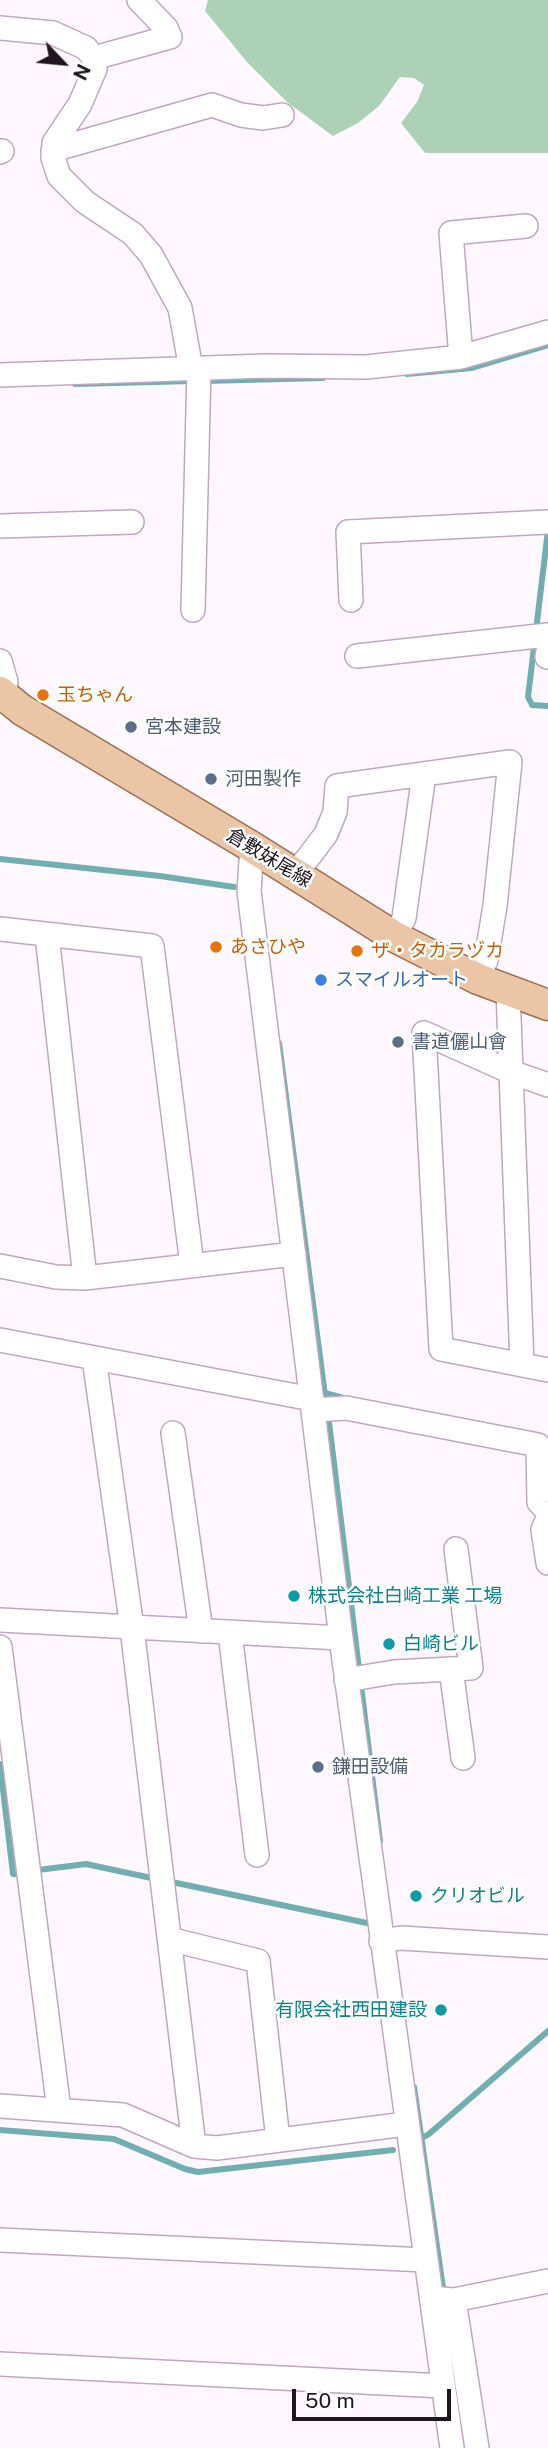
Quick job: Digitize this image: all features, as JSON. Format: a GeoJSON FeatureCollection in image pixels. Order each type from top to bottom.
{"type":"FeatureCollection","features":[{"type":"Feature","properties":{"kind":"main road","name":"倉敷妹尾線"},"geometry":{"type":"LineString","coordinates":[[2,694],[22,710],[294,873],[482,971],[508,991],[548,1004]]}},
{"type":"Feature","properties":{"kind":"street"},"geometry":{"type":"LineString","coordinates":[[94,58],[170,37],[166,28],[139,0]]}},
{"type":"Feature","properties":{"kind":"street"},"geometry":{"type":"LineString","coordinates":[[0,28],[52,33],[86,48],[94,58],[95,69],[80,104],[54,143],[53,158],[59,176],[85,202],[133,234],[150,255],[180,308],[197,375],[193,610]]}},
{"type":"Feature","properties":{"kind":"street"},"geometry":{"type":"LineString","coordinates":[[53,150],[212,105],[241,115],[263,118],[282,115]]}},
{"type":"Feature","properties":{"kind":"street"},"geometry":{"type":"LineString","coordinates":[[461,357],[451,233],[526,226]]}},
{"type":"Feature","properties":{"kind":"street"},"geometry":{"type":"LineString","coordinates":[[0,375],[197,375],[266,366],[366,367],[461,357],[548,332]]}},
{"type":"Feature","properties":{"kind":"street"},"geometry":{"type":"LineString","coordinates":[[0,526],[132,522]]}},
{"type":"Feature","properties":{"kind":"street"},"geometry":{"type":"LineString","coordinates":[[351,600],[348,532],[544,522]]}},
{"type":"Feature","properties":{"kind":"street"},"geometry":{"type":"LineString","coordinates":[[357,656],[543,643]]}},
{"type":"Feature","properties":{"kind":"street"},"geometry":{"type":"LineString","coordinates":[[0,661],[6,682],[2,694]]}},
{"type":"Feature","properties":{"kind":"street"},"geometry":{"type":"LineString","coordinates":[[294,873],[326,834],[335,812],[337,786],[510,762],[495,906],[482,971]]}},
{"type":"Feature","properties":{"kind":"street"},"geometry":{"type":"LineString","coordinates":[[399,928],[424,774]]}},
{"type":"Feature","properties":{"kind":"street"},"geometry":{"type":"LineString","coordinates":[[252,847],[249,891],[294,1254],[320,1407],[341,1638],[357,1678],[389,1940],[406,2124],[425,2260],[444,2299],[477,2448]]}},
{"type":"Feature","properties":{"kind":"street"},"geometry":{"type":"LineString","coordinates":[[0,929],[152,946],[192,1265]]}},
{"type":"Feature","properties":{"kind":"street"},"geometry":{"type":"LineString","coordinates":[[47,934],[85,1278]]}},
{"type":"Feature","properties":{"kind":"street"},"geometry":{"type":"LineString","coordinates":[[508,991],[522,1365]]}},
{"type":"Feature","properties":{"kind":"street"},"geometry":{"type":"LineString","coordinates":[[548,1085],[511,1072],[424,1033],[441,1349],[548,1370]]}},
{"type":"Feature","properties":{"kind":"street"},"geometry":{"type":"LineString","coordinates":[[0,1266],[56,1277],[85,1278],[294,1254]]}},
{"type":"Feature","properties":{"kind":"street"},"geometry":{"type":"LineString","coordinates":[[0,1340],[320,1407],[346,1408],[538,1445],[539,1502],[548,1511]]}},
{"type":"Feature","properties":{"kind":"street"},"geometry":{"type":"LineString","coordinates":[[94,1358],[132,1628],[194,2146]]}},
{"type":"Feature","properties":{"kind":"street"},"geometry":{"type":"LineString","coordinates":[[173,1433],[201,1631]]}},
{"type":"Feature","properties":{"kind":"street"},"geometry":{"type":"LineString","coordinates":[[548,1518],[543,1530],[548,1563]]}},
{"type":"Feature","properties":{"kind":"street"},"geometry":{"type":"LineString","coordinates":[[357,1678],[471,1668],[456,1549]]}},
{"type":"Feature","properties":{"kind":"street"},"geometry":{"type":"LineString","coordinates":[[0,1620],[341,1638]]}},
{"type":"Feature","properties":{"kind":"street"},"geometry":{"type":"LineString","coordinates":[[230,1633],[257,1856]]}},
{"type":"Feature","properties":{"kind":"street"},"geometry":{"type":"LineString","coordinates":[[0,1647],[59,2110]]}},
{"type":"Feature","properties":{"kind":"street"},"geometry":{"type":"LineString","coordinates":[[451,1669],[463,1758]]}},
{"type":"Feature","properties":{"kind":"street"},"geometry":{"type":"LineString","coordinates":[[169,1939],[258,1961],[278,2140]]}},
{"type":"Feature","properties":{"kind":"street"},"geometry":{"type":"LineString","coordinates":[[389,1940],[548,1947]]}},
{"type":"Feature","properties":{"kind":"street"},"geometry":{"type":"LineString","coordinates":[[0,2106],[123,2115],[194,2146],[217,2148],[406,2124]]}},
{"type":"Feature","properties":{"kind":"street"},"geometry":{"type":"LineString","coordinates":[[0,2239],[425,2260]]}},
{"type":"Feature","properties":{"kind":"street"},"geometry":{"type":"LineString","coordinates":[[444,2299],[548,2281]]}},
{"type":"Feature","properties":{"kind":"street"},"geometry":{"type":"LineString","coordinates":[[444,2299],[443,2386],[452,2448]]}},
{"type":"Feature","properties":{"kind":"street"},"geometry":{"type":"LineString","coordinates":[[0,2364],[443,2386]]}},
{"type":"Feature","properties":{"kind":"green space"},"geometry":{"type":"Polygon","coordinates":[[[208,0],[548,0],[548,153],[425,153],[401,123],[417,102],[424,85],[414,78],[400,77],[379,106],[358,123],[333,136],[287,102],[247,62],[205,11],[208,0]]]}},
{"type":"Feature","properties":{"kind":"waterway"},"geometry":{"type":"LineString","coordinates":[[407,374],[472,368],[548,345]]}},
{"type":"Feature","properties":{"kind":"waterway"},"geometry":{"type":"LineString","coordinates":[[204,381],[323,378]]}},
{"type":"Feature","properties":{"kind":"waterway"},"geometry":{"type":"LineString","coordinates":[[75,384],[193,381]]}},
{"type":"Feature","properties":{"kind":"waterway"},"geometry":{"type":"LineString","coordinates":[[548,530],[528,697],[532,705],[548,706]]}},
{"type":"Feature","properties":{"kind":"waterway"},"geometry":{"type":"LineString","coordinates":[[0,859],[160,876],[234,887]]}},
{"type":"Feature","properties":{"kind":"waterway"},"geometry":{"type":"LineString","coordinates":[[279,1043],[326,1403]]}},
{"type":"Feature","properties":{"kind":"waterway"},"geometry":{"type":"LineString","coordinates":[[325,1393],[347,1399]]}},
{"type":"Feature","properties":{"kind":"waterway"},"geometry":{"type":"LineString","coordinates":[[328,1414],[380,1841]]}},
{"type":"Feature","properties":{"kind":"waterway"},"geometry":{"type":"LineString","coordinates":[[0,1764],[15,1874]]}},
{"type":"Feature","properties":{"kind":"waterway"},"geometry":{"type":"LineString","coordinates":[[38,1870],[86,1864],[156,1879]]}},
{"type":"Feature","properties":{"kind":"waterway"},"geometry":{"type":"LineString","coordinates":[[167,1881],[367,1923]]}},
{"type":"Feature","properties":{"kind":"waterway"},"geometry":{"type":"LineString","coordinates":[[422,2138],[548,2031]]}},
{"type":"Feature","properties":{"kind":"waterway"},"geometry":{"type":"LineString","coordinates":[[414,2087],[444,2295]]}},
{"type":"Feature","properties":{"kind":"waterway"},"geometry":{"type":"LineString","coordinates":[[0,2130],[114,2139],[198,2172],[393,2150]]}},
{"type":"Feature","properties":{"kind":"place","name":"玉ちゃん"},"geometry":{"type":"Point","coordinates":[43,695]}},
{"type":"Feature","properties":{"kind":"place","name":"宮本建設"},"geometry":{"type":"Point","coordinates":[131,727]}},
{"type":"Feature","properties":{"kind":"place","name":"河田製作"},"geometry":{"type":"Point","coordinates":[211,779]}},
{"type":"Feature","properties":{"kind":"place","name":"あさひや"},"geometry":{"type":"Point","coordinates":[216,947]}},
{"type":"Feature","properties":{"kind":"place","name":"ザ・タカラヅカ"},"geometry":{"type":"Point","coordinates":[357,951]}},
{"type":"Feature","properties":{"kind":"place","name":"スマイルオート"},"geometry":{"type":"Point","coordinates":[321,980]}},
{"type":"Feature","properties":{"kind":"place","name":"書道儷山會"},"geometry":{"type":"Point","coordinates":[398,1042]}},
{"type":"Feature","properties":{"kind":"place","name":"株式会社白崎工業 工場"},"geometry":{"type":"Point","coordinates":[294,1596]}},
{"type":"Feature","properties":{"kind":"place","name":"白崎ビル"},"geometry":{"type":"Point","coordinates":[389,1644]}},
{"type":"Feature","properties":{"kind":"place","name":"鎌田設備"},"geometry":{"type":"Point","coordinates":[318,1767]}},
{"type":"Feature","properties":{"kind":"place","name":"クリオビル"},"geometry":{"type":"Point","coordinates":[416,1896]}},
{"type":"Feature","properties":{"kind":"place","name":"有限会社西田建設"},"geometry":{"type":"Point","coordinates":[441,2010]}}]}
